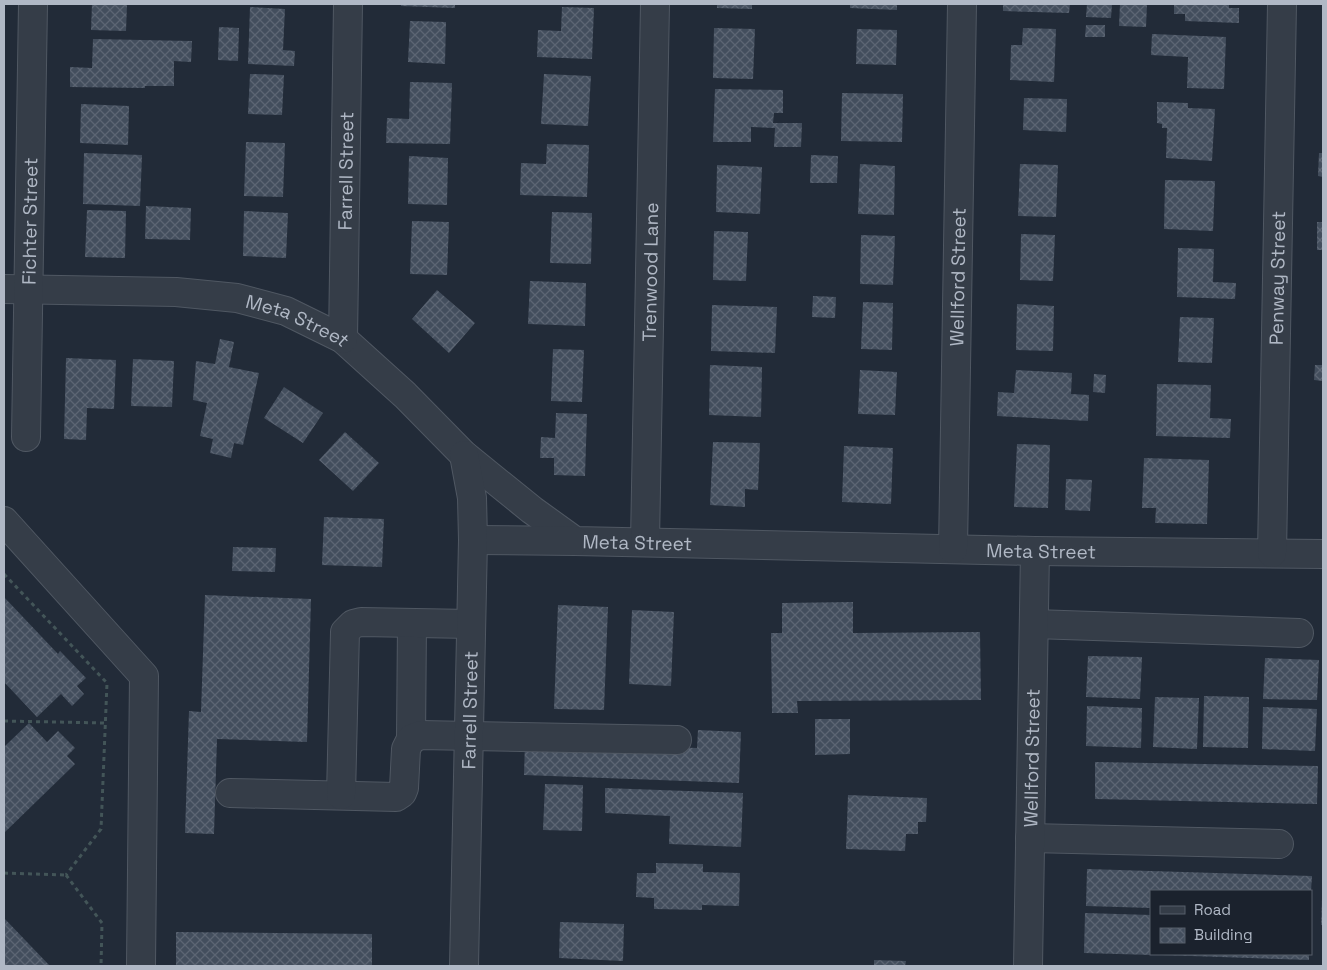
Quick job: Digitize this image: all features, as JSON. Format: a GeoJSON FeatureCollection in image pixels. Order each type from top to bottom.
{"type":"FeatureCollection","features":[{"type":"Feature","properties":{"kind":"street","name":"Fichter Street"},"geometry":{"type":"LineString","coordinates":[[26,437],[16,290],[33,4]]}},
{"type":"Feature","properties":{"kind":"street","name":"Farrell Street"},"geometry":{"type":"LineString","coordinates":[[343,339],[348,4]]}},
{"type":"Feature","properties":{"kind":"street","name":"Trenwood Lane"},"geometry":{"type":"LineString","coordinates":[[645,541],[655,4]]}},
{"type":"Feature","properties":{"kind":"street","name":"Wellford Street"},"geometry":{"type":"LineString","coordinates":[[954,549],[962,4]]}},
{"type":"Feature","properties":{"kind":"street","name":"Penway Street"},"geometry":{"type":"LineString","coordinates":[[1272,553],[1282,4]]}},
{"type":"Feature","properties":{"kind":"street","name":"Meta Street"},"geometry":{"type":"LineString","coordinates":[[16,290],[176,292],[237,298],[286,311],[343,339],[405,395],[464,454],[526,505],[575,541],[645,541],[1035,551],[1323,554]]}},
{"type":"Feature","properties":{"kind":"street","name":"Farrell Street"},"geometry":{"type":"LineString","coordinates":[[464,454],[472,498],[473,540],[464,966]]}},
{"type":"Feature","properties":{"kind":"street"},"geometry":{"type":"LineString","coordinates":[[4,521],[144,676],[141,966]]}},
{"type":"Feature","properties":{"kind":"street"},"geometry":{"type":"LineString","coordinates":[[473,540],[575,541]]}},
{"type":"Feature","properties":{"kind":"street","name":"Wellford Street"},"geometry":{"type":"LineString","coordinates":[[1028,966],[1035,551]]}},
{"type":"Feature","properties":{"kind":"street"},"geometry":{"type":"LineString","coordinates":[[341,795],[345,632],[353,624],[360,622],[471,624]]}},
{"type":"Feature","properties":{"kind":"street"},"geometry":{"type":"LineString","coordinates":[[230,793],[396,797],[402,793],[404,788],[406,749],[411,739],[412,623]]}},
{"type":"Feature","properties":{"kind":"street"},"geometry":{"type":"LineString","coordinates":[[1034,624],[1299,633]]}},
{"type":"Feature","properties":{"kind":"street"},"geometry":{"type":"LineString","coordinates":[[411,739],[421,735],[678,740]]}},
{"type":"Feature","properties":{"kind":"street"},"geometry":{"type":"LineString","coordinates":[[1030,838],[1279,844]]}},
{"type":"Feature","properties":{"kind":"path"},"geometry":{"type":"LineString","coordinates":[[4,574],[107,683],[101,828],[66,874]]}},
{"type":"Feature","properties":{"kind":"path"},"geometry":{"type":"LineString","coordinates":[[4,721],[105,723]]}},
{"type":"Feature","properties":{"kind":"path"},"geometry":{"type":"LineString","coordinates":[[4,873],[66,874]]}},
{"type":"Feature","properties":{"kind":"path"},"geometry":{"type":"LineString","coordinates":[[66,874],[102,923],[101,966]]}},
{"type":"Feature","properties":{"kind":"building"},"geometry":{"type":"Polygon","coordinates":[[[92,4],[127,4],[126,31],[91,30],[92,4]]]}},
{"type":"Feature","properties":{"kind":"building"},"geometry":{"type":"Polygon","coordinates":[[[401,4],[455,4],[455,8],[401,6],[401,4]]]}},
{"type":"Feature","properties":{"kind":"building"},"geometry":{"type":"Polygon","coordinates":[[[717,4],[752,4],[752,9],[717,8],[717,4]]]}},
{"type":"Feature","properties":{"kind":"building"},"geometry":{"type":"Polygon","coordinates":[[[850,4],[897,4],[897,10],[850,8],[850,4]]]}},
{"type":"Feature","properties":{"kind":"building"},"geometry":{"type":"Polygon","coordinates":[[[1003,4],[1070,4],[1069,13],[1003,11],[1003,4]]]}},
{"type":"Feature","properties":{"kind":"building"},"geometry":{"type":"Polygon","coordinates":[[[1087,4],[1112,4],[1111,18],[1086,17],[1087,4]]]}},
{"type":"Feature","properties":{"kind":"building"},"geometry":{"type":"Polygon","coordinates":[[[1120,4],[1147,4],[1146,27],[1119,26],[1120,4]]]}},
{"type":"Feature","properties":{"kind":"building"},"geometry":{"type":"Polygon","coordinates":[[[1174,4],[1229,4],[1229,8],[1239,8],[1239,23],[1185,21],[1185,14],[1174,14],[1174,4]]]}},
{"type":"Feature","properties":{"kind":"building"},"geometry":{"type":"Polygon","coordinates":[[[250,7],[285,9],[283,50],[295,51],[294,66],[248,64],[250,7]]]}},
{"type":"Feature","properties":{"kind":"building"},"geometry":{"type":"Polygon","coordinates":[[[562,7],[594,8],[592,59],[537,57],[538,30],[561,31],[562,7]]]}},
{"type":"Feature","properties":{"kind":"building"},"geometry":{"type":"Polygon","coordinates":[[[410,21],[446,22],[445,64],[408,62],[410,21]]]}},
{"type":"Feature","properties":{"kind":"building"},"geometry":{"type":"Polygon","coordinates":[[[1086,25],[1105,25],[1105,37],[1085,37],[1086,25]]]}},
{"type":"Feature","properties":{"kind":"building"},"geometry":{"type":"Polygon","coordinates":[[[219,27],[239,28],[238,61],[218,60],[219,27]]]}},
{"type":"Feature","properties":{"kind":"building"},"geometry":{"type":"Polygon","coordinates":[[[714,28],[755,29],[753,79],[713,78],[714,28]]]}},
{"type":"Feature","properties":{"kind":"building"},"geometry":{"type":"Polygon","coordinates":[[[1023,28],[1056,29],[1054,82],[1010,80],[1011,45],[1022,45],[1023,28]]]}},
{"type":"Feature","properties":{"kind":"building"},"geometry":{"type":"Polygon","coordinates":[[[857,29],[897,30],[896,65],[856,64],[857,29]]]}},
{"type":"Feature","properties":{"kind":"building"},"geometry":{"type":"Polygon","coordinates":[[[1152,34],[1226,37],[1224,89],[1187,88],[1188,57],[1151,55],[1152,34]]]}},
{"type":"Feature","properties":{"kind":"building"},"geometry":{"type":"Polygon","coordinates":[[[93,39],[192,41],[191,62],[174,61],[174,86],[145,86],[145,88],[70,87],[70,67],[92,68],[93,39]]]}},
{"type":"Feature","properties":{"kind":"building"},"geometry":{"type":"Polygon","coordinates":[[[250,74],[284,75],[282,115],[248,114],[250,74]]]}},
{"type":"Feature","properties":{"kind":"building"},"geometry":{"type":"Polygon","coordinates":[[[544,74],[591,76],[588,126],[541,124],[544,74]]]}},
{"type":"Feature","properties":{"kind":"building"},"geometry":{"type":"Polygon","coordinates":[[[410,82],[452,83],[450,144],[386,143],[387,118],[409,119],[410,82]]]}},
{"type":"Feature","properties":{"kind":"building"},"geometry":{"type":"Polygon","coordinates":[[[715,89],[783,90],[783,113],[774,113],[773,123],[802,123],[801,147],[774,147],[775,128],[751,127],[751,142],[713,142],[715,89]]]}},
{"type":"Feature","properties":{"kind":"building"},"geometry":{"type":"Polygon","coordinates":[[[842,93],[903,94],[902,142],[841,141],[842,93]]]}},
{"type":"Feature","properties":{"kind":"building"},"geometry":{"type":"Polygon","coordinates":[[[1024,98],[1067,99],[1066,132],[1023,130],[1024,98]]]}},
{"type":"Feature","properties":{"kind":"building"},"geometry":{"type":"Polygon","coordinates":[[[1157,102],[1188,103],[1188,108],[1215,109],[1212,161],[1166,158],[1167,128],[1162,128],[1162,124],[1157,123],[1157,102]]]}},
{"type":"Feature","properties":{"kind":"building"},"geometry":{"type":"Polygon","coordinates":[[[81,104],[129,106],[128,145],[80,143],[81,104]]]}},
{"type":"Feature","properties":{"kind":"building"},"geometry":{"type":"Polygon","coordinates":[[[246,142],[285,143],[283,197],[244,196],[246,142]]]}},
{"type":"Feature","properties":{"kind":"building"},"geometry":{"type":"Polygon","coordinates":[[[547,144],[589,145],[587,197],[520,195],[521,163],[546,164],[547,144]]]}},
{"type":"Feature","properties":{"kind":"building"},"geometry":{"type":"Polygon","coordinates":[[[84,153],[142,155],[140,206],[83,204],[84,153]]]}},
{"type":"Feature","properties":{"kind":"building"},"geometry":{"type":"Polygon","coordinates":[[[1319,153],[1323,153],[1323,177],[1318,176],[1319,153]]]}},
{"type":"Feature","properties":{"kind":"building"},"geometry":{"type":"Polygon","coordinates":[[[811,155],[838,156],[837,183],[810,183],[811,155]]]}},
{"type":"Feature","properties":{"kind":"building"},"geometry":{"type":"Polygon","coordinates":[[[409,156],[448,158],[447,205],[408,204],[409,156]]]}},
{"type":"Feature","properties":{"kind":"building"},"geometry":{"type":"Polygon","coordinates":[[[860,164],[895,166],[894,215],[858,214],[860,164]]]}},
{"type":"Feature","properties":{"kind":"building"},"geometry":{"type":"Polygon","coordinates":[[[1020,164],[1058,165],[1056,217],[1018,216],[1020,164]]]}},
{"type":"Feature","properties":{"kind":"building"},"geometry":{"type":"Polygon","coordinates":[[[717,165],[762,167],[760,214],[716,212],[717,165]]]}},
{"type":"Feature","properties":{"kind":"building"},"geometry":{"type":"Polygon","coordinates":[[[1165,180],[1215,181],[1213,231],[1164,229],[1165,180]]]}},
{"type":"Feature","properties":{"kind":"building"},"geometry":{"type":"Polygon","coordinates":[[[146,206],[191,208],[190,240],[145,239],[146,206]]]}},
{"type":"Feature","properties":{"kind":"building"},"geometry":{"type":"Polygon","coordinates":[[[87,210],[126,211],[125,258],[85,257],[87,210]]]}},
{"type":"Feature","properties":{"kind":"building"},"geometry":{"type":"Polygon","coordinates":[[[244,211],[288,213],[286,258],[243,256],[244,211]]]}},
{"type":"Feature","properties":{"kind":"building"},"geometry":{"type":"Polygon","coordinates":[[[552,212],[592,213],[591,264],[550,263],[552,212]]]}},
{"type":"Feature","properties":{"kind":"building"},"geometry":{"type":"Polygon","coordinates":[[[412,221],[449,222],[447,275],[410,274],[412,221]]]}},
{"type":"Feature","properties":{"kind":"building"},"geometry":{"type":"Polygon","coordinates":[[[1317,222],[1323,222],[1323,250],[1317,250],[1317,222]]]}},
{"type":"Feature","properties":{"kind":"building"},"geometry":{"type":"Polygon","coordinates":[[[714,231],[748,232],[746,281],[713,280],[714,231]]]}},
{"type":"Feature","properties":{"kind":"building"},"geometry":{"type":"Polygon","coordinates":[[[1021,234],[1055,235],[1053,281],[1020,280],[1021,234]]]}},
{"type":"Feature","properties":{"kind":"building"},"geometry":{"type":"Polygon","coordinates":[[[861,235],[895,236],[893,285],[860,284],[861,235]]]}},
{"type":"Feature","properties":{"kind":"building"},"geometry":{"type":"Polygon","coordinates":[[[1178,248],[1214,249],[1213,282],[1236,283],[1235,299],[1177,297],[1178,248]]]}},
{"type":"Feature","properties":{"kind":"building"},"geometry":{"type":"Polygon","coordinates":[[[530,281],[586,283],[585,326],[528,324],[530,281]]]}},
{"type":"Feature","properties":{"kind":"building"},"geometry":{"type":"Polygon","coordinates":[[[437,290],[475,323],[449,353],[412,319],[437,290]]]}},
{"type":"Feature","properties":{"kind":"building"},"geometry":{"type":"Polygon","coordinates":[[[813,296],[836,297],[835,318],[812,317],[813,296]]]}},
{"type":"Feature","properties":{"kind":"building"},"geometry":{"type":"Polygon","coordinates":[[[863,302],[893,303],[892,350],[861,349],[863,302]]]}},
{"type":"Feature","properties":{"kind":"building"},"geometry":{"type":"Polygon","coordinates":[[[1017,304],[1054,306],[1053,351],[1016,350],[1017,304]]]}},
{"type":"Feature","properties":{"kind":"building"},"geometry":{"type":"Polygon","coordinates":[[[712,305],[777,307],[775,353],[711,351],[712,305]]]}},
{"type":"Feature","properties":{"kind":"building"},"geometry":{"type":"Polygon","coordinates":[[[1180,317],[1214,318],[1212,363],[1178,362],[1180,317]]]}},
{"type":"Feature","properties":{"kind":"building"},"geometry":{"type":"Polygon","coordinates":[[[220,339],[234,342],[229,367],[259,373],[243,445],[234,443],[231,458],[210,453],[213,439],[200,436],[207,403],[193,400],[196,361],[215,364],[220,339]]]}},
{"type":"Feature","properties":{"kind":"building"},"geometry":{"type":"Polygon","coordinates":[[[553,349],[584,350],[582,402],[551,401],[553,349]]]}},
{"type":"Feature","properties":{"kind":"building"},"geometry":{"type":"Polygon","coordinates":[[[66,358],[116,360],[114,409],[87,408],[86,440],[64,439],[66,358]]]}},
{"type":"Feature","properties":{"kind":"building"},"geometry":{"type":"Polygon","coordinates":[[[133,359],[174,361],[172,407],[131,406],[133,359]]]}},
{"type":"Feature","properties":{"kind":"building"},"geometry":{"type":"Polygon","coordinates":[[[710,365],[762,367],[761,417],[709,415],[710,365]]]}},
{"type":"Feature","properties":{"kind":"building"},"geometry":{"type":"Polygon","coordinates":[[[1315,365],[1323,365],[1323,381],[1314,380],[1315,365]]]}},
{"type":"Feature","properties":{"kind":"building"},"geometry":{"type":"Polygon","coordinates":[[[860,370],[897,372],[895,415],[858,414],[860,370]]]}},
{"type":"Feature","properties":{"kind":"building"},"geometry":{"type":"Polygon","coordinates":[[[1016,370],[1072,373],[1071,394],[1089,395],[1088,421],[997,416],[998,392],[1014,393],[1016,370]]]}},
{"type":"Feature","properties":{"kind":"building"},"geometry":{"type":"Polygon","coordinates":[[[1094,374],[1106,375],[1105,393],[1093,392],[1094,374]]]}},
{"type":"Feature","properties":{"kind":"building"},"geometry":{"type":"Polygon","coordinates":[[[1157,384],[1211,385],[1210,418],[1231,419],[1230,438],[1156,436],[1157,384]]]}},
{"type":"Feature","properties":{"kind":"building"},"geometry":{"type":"Polygon","coordinates":[[[284,387],[323,413],[303,443],[264,418],[284,387]]]}},
{"type":"Feature","properties":{"kind":"building"},"geometry":{"type":"Polygon","coordinates":[[[556,413],[587,414],[585,476],[554,475],[554,458],[540,458],[541,437],[555,438],[556,413]]]}},
{"type":"Feature","properties":{"kind":"building"},"geometry":{"type":"Polygon","coordinates":[[[345,432],[379,463],[353,491],[319,460],[345,432]]]}},
{"type":"Feature","properties":{"kind":"building"},"geometry":{"type":"Polygon","coordinates":[[[713,442],[760,443],[758,490],[745,489],[745,507],[710,505],[713,442]]]}},
{"type":"Feature","properties":{"kind":"building"},"geometry":{"type":"Polygon","coordinates":[[[1017,444],[1050,445],[1048,508],[1014,507],[1017,444]]]}},
{"type":"Feature","properties":{"kind":"building"},"geometry":{"type":"Polygon","coordinates":[[[844,446],[893,448],[891,504],[842,502],[844,446]]]}},
{"type":"Feature","properties":{"kind":"building"},"geometry":{"type":"Polygon","coordinates":[[[1144,458],[1209,460],[1207,524],[1155,523],[1156,508],[1142,508],[1144,458]]]}},
{"type":"Feature","properties":{"kind":"building"},"geometry":{"type":"Polygon","coordinates":[[[1066,479],[1092,480],[1090,511],[1065,510],[1066,479]]]}},
{"type":"Feature","properties":{"kind":"building"},"geometry":{"type":"Polygon","coordinates":[[[324,517],[384,519],[382,567],[322,565],[324,517]]]}},
{"type":"Feature","properties":{"kind":"building"},"geometry":{"type":"Polygon","coordinates":[[[233,547],[276,548],[275,572],[232,571],[233,547]]]}},
{"type":"Feature","properties":{"kind":"building"},"geometry":{"type":"Polygon","coordinates":[[[205,595],[311,599],[307,742],[217,739],[214,834],[185,833],[189,711],[201,712],[205,595]]]}},
{"type":"Feature","properties":{"kind":"building"},"geometry":{"type":"Polygon","coordinates":[[[4,597],[58,654],[60,651],[86,678],[77,686],[84,694],[72,706],[61,694],[37,717],[4,682],[4,597]]]}},
{"type":"Feature","properties":{"kind":"building"},"geometry":{"type":"Polygon","coordinates":[[[853,602],[853,633],[980,632],[981,700],[797,701],[798,713],[772,713],[771,633],[782,633],[782,603],[853,602]]]}},
{"type":"Feature","properties":{"kind":"building"},"geometry":{"type":"Polygon","coordinates":[[[558,605],[608,607],[604,710],[554,709],[558,605]]]}},
{"type":"Feature","properties":{"kind":"building"},"geometry":{"type":"Polygon","coordinates":[[[632,610],[674,612],[671,686],[629,684],[632,610]]]}},
{"type":"Feature","properties":{"kind":"building"},"geometry":{"type":"Polygon","coordinates":[[[1088,656],[1142,657],[1140,699],[1086,697],[1088,656]]]}},
{"type":"Feature","properties":{"kind":"building"},"geometry":{"type":"Polygon","coordinates":[[[1265,658],[1319,660],[1317,700],[1263,699],[1265,658]]]}},
{"type":"Feature","properties":{"kind":"building"},"geometry":{"type":"Polygon","coordinates":[[[1204,696],[1249,697],[1248,748],[1203,747],[1204,696]]]}},
{"type":"Feature","properties":{"kind":"building"},"geometry":{"type":"Polygon","coordinates":[[[1155,697],[1199,698],[1197,749],[1153,747],[1155,697]]]}},
{"type":"Feature","properties":{"kind":"building"},"geometry":{"type":"Polygon","coordinates":[[[1087,706],[1142,708],[1141,748],[1086,746],[1087,706]]]}},
{"type":"Feature","properties":{"kind":"building"},"geometry":{"type":"Polygon","coordinates":[[[1263,707],[1317,709],[1315,751],[1262,749],[1263,707]]]}},
{"type":"Feature","properties":{"kind":"building"},"geometry":{"type":"Polygon","coordinates":[[[815,719],[850,719],[850,754],[815,755],[815,719]]]}},
{"type":"Feature","properties":{"kind":"building"},"geometry":{"type":"Polygon","coordinates":[[[29,723],[47,742],[58,731],[75,748],[67,756],[75,764],[4,833],[4,747],[29,723]]]}},
{"type":"Feature","properties":{"kind":"building"},"geometry":{"type":"Polygon","coordinates":[[[698,730],[741,732],[739,783],[524,775],[525,742],[697,748],[698,730]]]}},
{"type":"Feature","properties":{"kind":"building"},"geometry":{"type":"Polygon","coordinates":[[[1095,762],[1318,766],[1317,804],[1095,799],[1095,762]]]}},
{"type":"Feature","properties":{"kind":"building"},"geometry":{"type":"Polygon","coordinates":[[[545,784],[583,785],[582,831],[543,830],[545,784]]]}},
{"type":"Feature","properties":{"kind":"building"},"geometry":{"type":"Polygon","coordinates":[[[605,788],[743,793],[741,847],[669,844],[670,816],[605,813],[605,788]]]}},
{"type":"Feature","properties":{"kind":"building"},"geometry":{"type":"Polygon","coordinates":[[[848,795],[927,798],[926,822],[918,822],[918,834],[906,834],[905,851],[846,849],[848,795]]]}},
{"type":"Feature","properties":{"kind":"building"},"geometry":{"type":"Polygon","coordinates":[[[656,863],[703,864],[703,872],[740,873],[739,906],[702,905],[702,910],[654,909],[654,898],[636,897],[637,873],[656,873],[656,863]]]}},
{"type":"Feature","properties":{"kind":"building"},"geometry":{"type":"Polygon","coordinates":[[[1087,869],[1312,876],[1311,890],[1150,890],[1150,908],[1086,906],[1087,869]]]}},
{"type":"Feature","properties":{"kind":"building"},"geometry":{"type":"Polygon","coordinates":[[[1322,898],[1323,925],[1321,925],[1322,898]]]}},
{"type":"Feature","properties":{"kind":"building"},"geometry":{"type":"Polygon","coordinates":[[[1085,913],[1150,915],[1150,955],[1084,953],[1085,913]]]}},
{"type":"Feature","properties":{"kind":"building"},"geometry":{"type":"Polygon","coordinates":[[[4,918],[50,966],[4,966],[4,918]]]}},
{"type":"Feature","properties":{"kind":"building"},"geometry":{"type":"Polygon","coordinates":[[[560,922],[624,924],[623,961],[559,958],[560,922]]]}},
{"type":"Feature","properties":{"kind":"building"},"geometry":{"type":"Polygon","coordinates":[[[176,932],[372,934],[372,966],[176,966],[176,932]]]}},
{"type":"Feature","properties":{"kind":"building"},"geometry":{"type":"Polygon","coordinates":[[[1162,955],[1309,955],[1309,960],[1162,955]]]}},
{"type":"Feature","properties":{"kind":"building"},"geometry":{"type":"Polygon","coordinates":[[[874,960],[906,961],[905,966],[874,966],[874,960]]]}}]}
